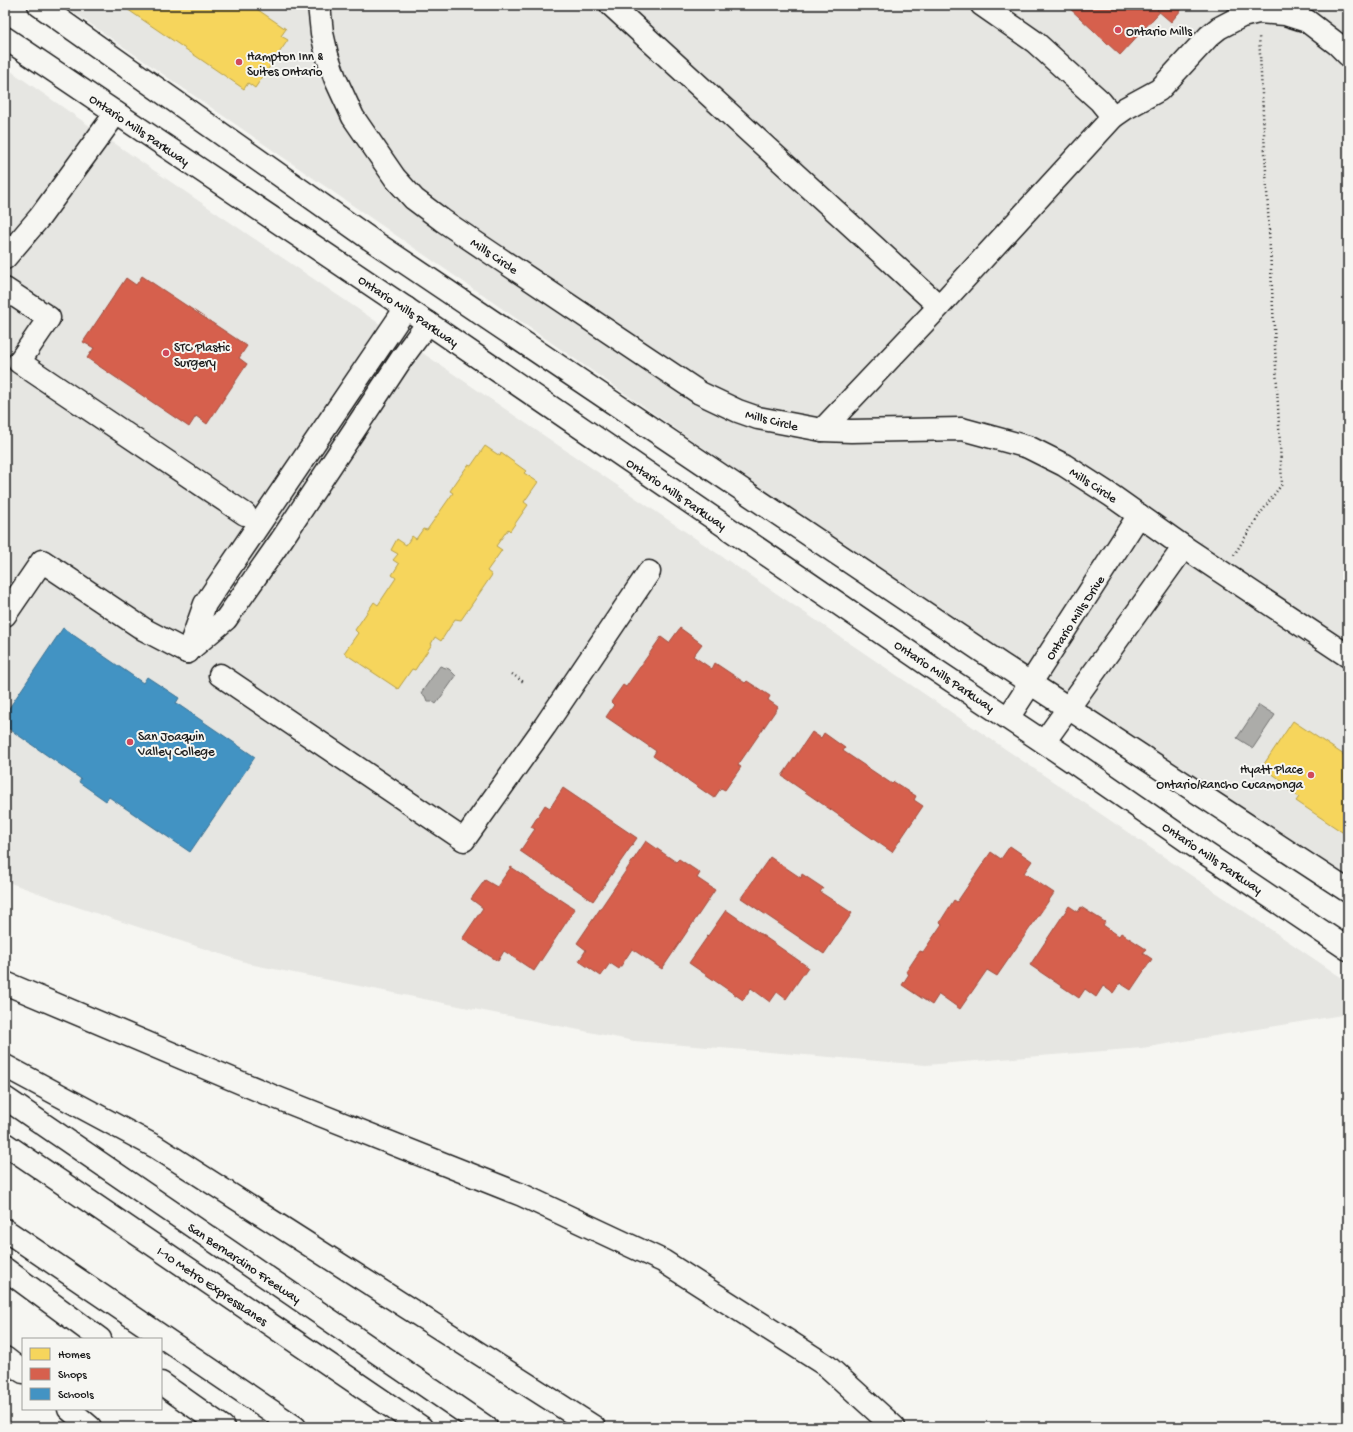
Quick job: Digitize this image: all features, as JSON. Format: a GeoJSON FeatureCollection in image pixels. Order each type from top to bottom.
{"type":"FeatureCollection","features":[{"type":"Feature","properties":{"kind":"main road"},"geometry":{"type":"LineString","coordinates":[[39,5],[370,239],[1030,684],[1348,891]]}},
{"type":"Feature","properties":{"kind":"main road","name":"Mills Circle"},"geometry":{"type":"LineString","coordinates":[[319,5],[322,32],[327,55],[335,78],[353,117],[395,178],[414,199],[442,220],[700,393],[738,411],[758,418],[822,430],[851,432],[871,430],[962,429],[1028,447],[1046,455],[1112,496],[1184,547],[1348,656]]}},
{"type":"Feature","properties":{"kind":"main road"},"geometry":{"type":"LineString","coordinates":[[611,5],[939,306]]}},
{"type":"Feature","properties":{"kind":"main road"},"geometry":{"type":"LineString","coordinates":[[982,5],[1035,42],[1100,101],[1113,117]]}},
{"type":"Feature","properties":{"kind":"main road"},"geometry":{"type":"LineString","coordinates":[[822,430],[939,306],[1113,117],[1159,90],[1209,36],[1219,28],[1242,16],[1258,12],[1286,14],[1307,21],[1348,55]]}},
{"type":"Feature","properties":{"kind":"main road","name":"Ontario Mills Parkway"},"geometry":{"type":"LineString","coordinates":[[5,38],[406,308],[1348,949]]}},
{"type":"Feature","properties":{"kind":"main road"},"geometry":{"type":"LineString","coordinates":[[5,258],[40,217],[94,141],[116,113]]}},
{"type":"Feature","properties":{"kind":"main road"},"geometry":{"type":"LineString","coordinates":[[5,290],[49,318],[19,362],[245,514]]}},
{"type":"Feature","properties":{"kind":"main road"},"geometry":{"type":"LineString","coordinates":[[187,652],[205,604],[406,308]]}},
{"type":"Feature","properties":{"kind":"main road"},"geometry":{"type":"LineString","coordinates":[[187,652],[226,619],[282,539],[402,358],[428,323]]}},
{"type":"Feature","properties":{"kind":"main road","name":"Ontario Mills Drive"},"geometry":{"type":"LineString","coordinates":[[1008,718],[1139,515]]}},
{"type":"Feature","properties":{"kind":"main road"},"geometry":{"type":"LineString","coordinates":[[1044,742],[1184,547]]}},
{"type":"Feature","properties":{"kind":"main road"},"geometry":{"type":"LineString","coordinates":[[5,615],[42,561],[145,630],[187,652]]}},
{"type":"Feature","properties":{"kind":"main road"},"geometry":{"type":"LineString","coordinates":[[220,675],[464,840],[545,726],[649,572]]}},
{"type":"Feature","properties":{"kind":"main road"},"geometry":{"type":"LineString","coordinates":[[5,983],[270,1095],[529,1198],[663,1261],[827,1366],[894,1427]]}},
{"type":"Feature","properties":{"kind":"main road"},"geometry":{"type":"LineString","coordinates":[[5,1066],[156,1147],[594,1427]]}},
{"type":"Feature","properties":{"kind":"main road","name":"San Bernardino Freeway"},"geometry":{"type":"LineString","coordinates":[[5,1098],[486,1427]]}},
{"type":"Feature","properties":{"kind":"main road","name":"I-10 Metro ExpressLanes"},"geometry":{"type":"LineString","coordinates":[[5,1144],[421,1427]]}},
{"type":"Feature","properties":{"kind":"main road"},"geometry":{"type":"LineString","coordinates":[[5,1230],[295,1427]]}},
{"type":"Feature","properties":{"kind":"main road"},"geometry":{"type":"LineString","coordinates":[[5,1269],[99,1338]]}},
{"type":"Feature","properties":{"kind":"main road"},"geometry":{"type":"LineString","coordinates":[[5,1358],[22,1371]]}},
{"type":"Feature","properties":{"kind":"main road"},"geometry":{"type":"LineString","coordinates":[[162,1384],[223,1427]]}},
{"type":"Feature","properties":{"kind":"main road"},"geometry":{"type":"LineString","coordinates":[[70,1410],[90,1427]]}},
{"type":"Feature","properties":{"kind":"path"},"geometry":{"type":"LineString","coordinates":[[1223,572],[1260,514],[1282,484],[1258,12]]}},
{"type":"Feature","properties":{"kind":"path"},"geometry":{"type":"LineString","coordinates":[[512,674],[525,683]]}},
{"type":"Feature","properties":{"kind":"shaded area","name":"Ontario Mills"},"geometry":{"type":"Polygon","coordinates":[[[63,5],[1348,5],[1348,887],[1055,691],[63,5]]]}},
{"type":"Feature","properties":{"kind":"shaded area"},"geometry":{"type":"Polygon","coordinates":[[[5,67],[143,163],[1348,982],[1348,1014],[1142,1048],[926,1065],[634,1041],[254,965],[77,907],[5,881],[5,67]]]}},
{"type":"Feature","properties":{"kind":"shaded area"},"geometry":{"type":"Polygon","coordinates":[[[440,666],[449,669],[456,676],[436,704],[432,701],[427,701],[425,696],[421,693],[440,666]]]}},
{"type":"Feature","properties":{"kind":"shaded area"},"geometry":{"type":"Polygon","coordinates":[[[1259,705],[1275,715],[1253,748],[1237,738],[1259,705]]]}},
{"type":"Feature","properties":{"kind":"building: Homes","name":"Hampton Inn & Suites Ontario"},"geometry":{"type":"Polygon","coordinates":[[[121,5],[251,5],[286,29],[281,36],[288,40],[255,88],[248,83],[244,89],[121,5]]]}},
{"type":"Feature","properties":{"kind":"building: Homes"},"geometry":{"type":"Polygon","coordinates":[[[485,446],[500,456],[501,453],[526,471],[524,473],[538,482],[524,502],[528,505],[510,531],[508,529],[496,546],[502,550],[487,571],[492,575],[461,620],[455,619],[441,641],[435,637],[415,670],[412,669],[398,689],[344,653],[358,633],[355,630],[374,602],[378,605],[396,578],[392,575],[399,564],[393,560],[398,554],[391,550],[397,539],[406,545],[412,536],[416,539],[423,529],[427,530],[453,493],[450,491],[468,465],[471,466],[485,446]]]}},
{"type":"Feature","properties":{"kind":"building: Homes","name":"Hyatt Place Ontario/Rancho Cucamonga"},"geometry":{"type":"Polygon","coordinates":[[[1293,721],[1347,757],[1348,756],[1348,836],[1296,801],[1299,797],[1284,787],[1287,784],[1262,767],[1293,721]]]}},
{"type":"Feature","properties":{"kind":"building: Shops","name":"Ontario Mills"},"geometry":{"type":"Polygon","coordinates":[[[1066,5],[1166,5],[1120,55],[1066,5]]]}},
{"type":"Feature","properties":{"kind":"building: Shops"},"geometry":{"type":"Polygon","coordinates":[[[1162,5],[1178,5],[1182,9],[1171,22],[1157,10],[1162,5]]]}},
{"type":"Feature","properties":{"kind":"building: Shops","name":"STC Plastic Surgery"},"geometry":{"type":"Polygon","coordinates":[[[142,276],[247,346],[239,358],[247,364],[207,424],[196,416],[189,427],[87,358],[94,348],[83,342],[126,278],[136,285],[142,276]]]}},
{"type":"Feature","properties":{"kind":"building: Shops"},"geometry":{"type":"Polygon","coordinates":[[[680,628],[702,644],[693,656],[712,669],[715,663],[745,683],[747,681],[770,696],[768,700],[778,707],[738,765],[741,767],[725,790],[721,788],[714,798],[653,756],[656,751],[606,717],[614,705],[611,702],[623,685],[626,687],[661,637],[669,643],[680,628]]]}},
{"type":"Feature","properties":{"kind":"building: Shops"},"geometry":{"type":"Polygon","coordinates":[[[812,732],[821,738],[824,733],[845,748],[843,751],[892,784],[894,782],[916,796],[914,800],[923,806],[892,852],[782,776],[812,732]]]}},
{"type":"Feature","properties":{"kind":"building: Shops"},"geometry":{"type":"Polygon","coordinates":[[[563,788],[637,838],[593,901],[520,851],[535,829],[531,827],[545,805],[550,808],[563,788]]]}},
{"type":"Feature","properties":{"kind":"building: Shops"},"geometry":{"type":"Polygon","coordinates":[[[646,841],[676,862],[679,859],[700,873],[697,878],[715,890],[662,969],[632,949],[619,969],[610,963],[601,976],[579,961],[586,950],[577,943],[646,841]]]}},
{"type":"Feature","properties":{"kind":"building: Shops"},"geometry":{"type":"Polygon","coordinates":[[[1010,846],[1032,861],[1024,873],[1054,893],[997,976],[987,970],[960,1009],[939,994],[932,1005],[902,985],[909,974],[906,972],[920,951],[923,952],[942,924],[940,922],[954,900],[957,902],[991,852],[1001,859],[1010,846]]]}},
{"type":"Feature","properties":{"kind":"building: Shops"},"geometry":{"type":"Polygon","coordinates":[[[770,857],[801,878],[802,874],[823,888],[820,892],[852,913],[824,954],[741,898],[770,857]]]}},
{"type":"Feature","properties":{"kind":"building: Shops"},"geometry":{"type":"Polygon","coordinates":[[[511,867],[575,909],[534,971],[504,951],[498,961],[462,939],[483,908],[471,899],[485,880],[497,887],[511,867]]]}},
{"type":"Feature","properties":{"kind":"building: Shops"},"geometry":{"type":"Polygon","coordinates":[[[1069,906],[1078,912],[1081,907],[1105,922],[1103,925],[1119,936],[1121,933],[1146,949],[1143,953],[1152,959],[1131,990],[1120,983],[1113,993],[1103,986],[1096,997],[1085,989],[1079,998],[1030,965],[1069,906]]]}},
{"type":"Feature","properties":{"kind":"building: Shops"},"geometry":{"type":"Polygon","coordinates":[[[726,910],[808,967],[786,999],[777,992],[770,1002],[751,988],[743,1000],[689,963],[726,910]]]}},
{"type":"Feature","properties":{"kind":"building: Schools","name":"San Joaquin Valley College"},"geometry":{"type":"Polygon","coordinates":[[[63,628],[143,683],[147,677],[179,698],[176,703],[255,757],[190,852],[109,797],[106,801],[79,782],[81,779],[5,726],[5,714],[63,628]]]}},
{"type":"Feature","properties":{"kind":"place","name":"Ontario Mills"},"geometry":{"type":"Point","coordinates":[1118,30]}},
{"type":"Feature","properties":{"kind":"place","name":"Hampton Inn & Suites Ontario"},"geometry":{"type":"Point","coordinates":[239,62]}},
{"type":"Feature","properties":{"kind":"place","name":"STC Plastic Surgery"},"geometry":{"type":"Point","coordinates":[166,353]}},
{"type":"Feature","properties":{"kind":"place","name":"San Joaquin Valley College"},"geometry":{"type":"Point","coordinates":[130,742]}},
{"type":"Feature","properties":{"kind":"place","name":"Hyatt Place Ontario/Rancho Cucamonga"},"geometry":{"type":"Point","coordinates":[1311,775]}}]}
